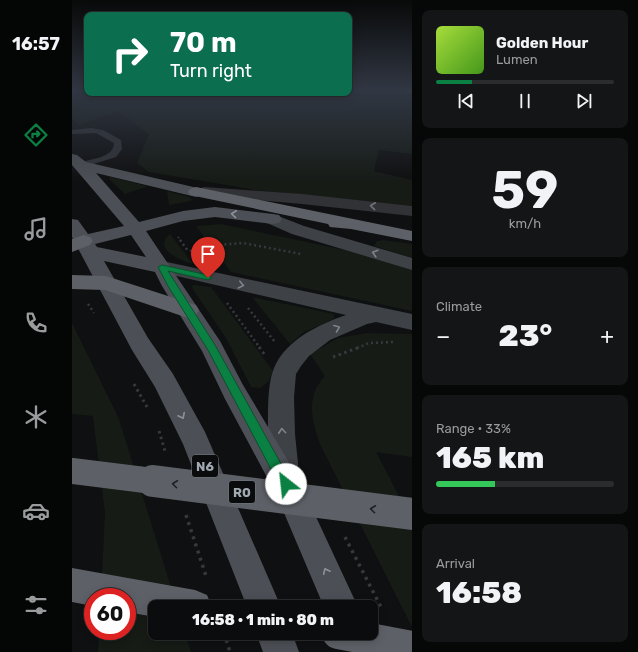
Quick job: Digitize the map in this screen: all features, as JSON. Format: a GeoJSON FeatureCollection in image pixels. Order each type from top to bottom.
{"type":"FeatureCollection","features":[{"type":"Feature","properties":{"kind":"highway"},"geometry":{"type":"LineString","coordinates":[[196,192],[412,236]]}},
{"type":"Feature","properties":{"kind":"highway"},"geometry":{"type":"LineString","coordinates":[[273,219],[351,224]]}},
{"type":"Feature","properties":{"kind":"highway"},"geometry":{"type":"LineString","coordinates":[[74,282],[106,283],[188,310]]}},
{"type":"Feature","properties":{"kind":"highway","name":"R0"},"geometry":{"type":"LineString","coordinates":[[72,470],[412,514]]}},
{"type":"Feature","properties":{"kind":"highway"},"geometry":{"type":"LineString","coordinates":[[72,585],[202,596]]}},
{"type":"Feature","properties":{"kind":"highway"},"geometry":{"type":"LineString","coordinates":[[375,640],[412,647]]}},
{"type":"Feature","properties":{"kind":"main road"},"geometry":{"type":"LineString","coordinates":[[76,162],[196,192]]}},
{"type":"Feature","properties":{"kind":"main road"},"geometry":{"type":"LineString","coordinates":[[76,162],[136,229],[162,267],[212,348],[286,484],[338,600]]}},
{"type":"Feature","properties":{"kind":"main road"},"geometry":{"type":"LineString","coordinates":[[82,246],[183,216],[215,212],[273,219]]}},
{"type":"Feature","properties":{"kind":"main road","name":"N6"},"geometry":{"type":"LineString","coordinates":[[72,224],[82,246],[106,283],[140,344],[164,381],[195,441],[261,600]]}},
{"type":"Feature","properties":{"kind":"main road"},"geometry":{"type":"LineString","coordinates":[[82,246],[162,267]]}},
{"type":"Feature","properties":{"kind":"main road"},"geometry":{"type":"LineString","coordinates":[[277,640],[281,652]]}},
{"type":"Feature","properties":{"kind":"main road"},"geometry":{"type":"LineString","coordinates":[[355,640],[360,652]]}},
{"type":"Feature","properties":{"kind":"street"},"geometry":{"type":"LineString","coordinates":[[196,192],[302,198],[412,211]]}},
{"type":"Feature","properties":{"kind":"street"},"geometry":{"type":"LineString","coordinates":[[273,219],[298,230],[412,264]]}},
{"type":"Feature","properties":{"kind":"street"},"geometry":{"type":"LineString","coordinates":[[162,267],[373,315],[412,322]]}},
{"type":"Feature","properties":{"kind":"street"},"geometry":{"type":"LineString","coordinates":[[286,484],[280,407],[284,372],[305,346],[321,334],[354,320],[373,315]]}},
{"type":"Feature","properties":{"kind":"lane"},"geometry":{"type":"LineString","coordinates":[[72,132],[97,130],[105,132],[118,142],[118,150],[113,155],[76,162]]}},
{"type":"Feature","properties":{"kind":"path"},"geometry":{"type":"LineString","coordinates":[[188,251],[218,245],[243,243],[304,254]]}},
{"type":"Feature","properties":{"kind":"path"},"geometry":{"type":"LineString","coordinates":[[74,282],[96,316]]}},
{"type":"Feature","properties":{"kind":"path"},"geometry":{"type":"LineString","coordinates":[[245,304],[278,345]]}},
{"type":"Feature","properties":{"kind":"path"},"geometry":{"type":"LineString","coordinates":[[337,356],[369,343],[397,342]]}},
{"type":"Feature","properties":{"kind":"path"},"geometry":{"type":"LineString","coordinates":[[130,377],[149,412]]}},
{"type":"Feature","properties":{"kind":"path"},"geometry":{"type":"LineString","coordinates":[[157,426],[167,456]]}},
{"type":"Feature","properties":{"kind":"path"},"geometry":{"type":"LineString","coordinates":[[184,509],[202,596]]}},
{"type":"Feature","properties":{"kind":"path"},"geometry":{"type":"LineString","coordinates":[[226,640],[230,652]]}},
{"type":"Feature","properties":{"kind":"shaded area"},"geometry":{"type":"Polygon","coordinates":[[[74,120],[92,120],[79,125],[74,120]]]}},
{"type":"Feature","properties":{"kind":"shaded area"},"geometry":{"type":"Polygon","coordinates":[[[131,120],[412,120],[412,154],[379,150],[374,171],[412,180],[412,206],[256,190],[149,172],[137,163],[149,134],[131,120]]]}},
{"type":"Feature","properties":{"kind":"shaded area"},"geometry":{"type":"Polygon","coordinates":[[[111,177],[146,187],[125,194],[109,179],[111,177]]]}},
{"type":"Feature","properties":{"kind":"shaded area"},"geometry":{"type":"Polygon","coordinates":[[[167,191],[192,199],[191,201],[169,205],[167,191]]]}},
{"type":"Feature","properties":{"kind":"shaded area"},"geometry":{"type":"Polygon","coordinates":[[[221,224],[364,254],[412,269],[412,311],[231,272],[196,226],[221,224]]]}},
{"type":"Feature","properties":{"kind":"shaded area"},"geometry":{"type":"Polygon","coordinates":[[[170,234],[193,264],[175,257],[166,249],[164,244],[165,239],[170,234]]]}},
{"type":"Feature","properties":{"kind":"shaded area"},"geometry":{"type":"Polygon","coordinates":[[[383,240],[412,244],[412,258],[374,246],[377,241],[383,240]]]}},
{"type":"Feature","properties":{"kind":"shaded area"},"geometry":{"type":"Polygon","coordinates":[[[193,285],[211,287],[273,371],[269,381],[260,388],[251,387],[226,338],[192,288],[193,285]]]}},
{"type":"Feature","properties":{"kind":"shaded area"},"geometry":{"type":"Polygon","coordinates":[[[252,297],[334,314],[334,319],[304,332],[290,344],[252,297]]]}},
{"type":"Feature","properties":{"kind":"shaded area"},"geometry":{"type":"Polygon","coordinates":[[[72,323],[119,419],[175,600],[148,600],[148,640],[187,640],[191,652],[98,652],[99,640],[136,640],[136,588],[101,588],[105,512],[93,416],[72,414],[72,323]]]}},
{"type":"Feature","properties":{"kind":"shaded area"},"geometry":{"type":"Polygon","coordinates":[[[367,333],[412,334],[412,457],[376,452],[412,521],[412,627],[320,444],[313,417],[312,409],[315,392],[325,376],[310,354],[338,338],[367,333]]]}},
{"type":"Feature","properties":{"kind":"route"},"geometry":{"type":"LineString","coordinates":[[208,278],[162,267],[172,286],[212,348],[234,392],[286,484]]}}]}
